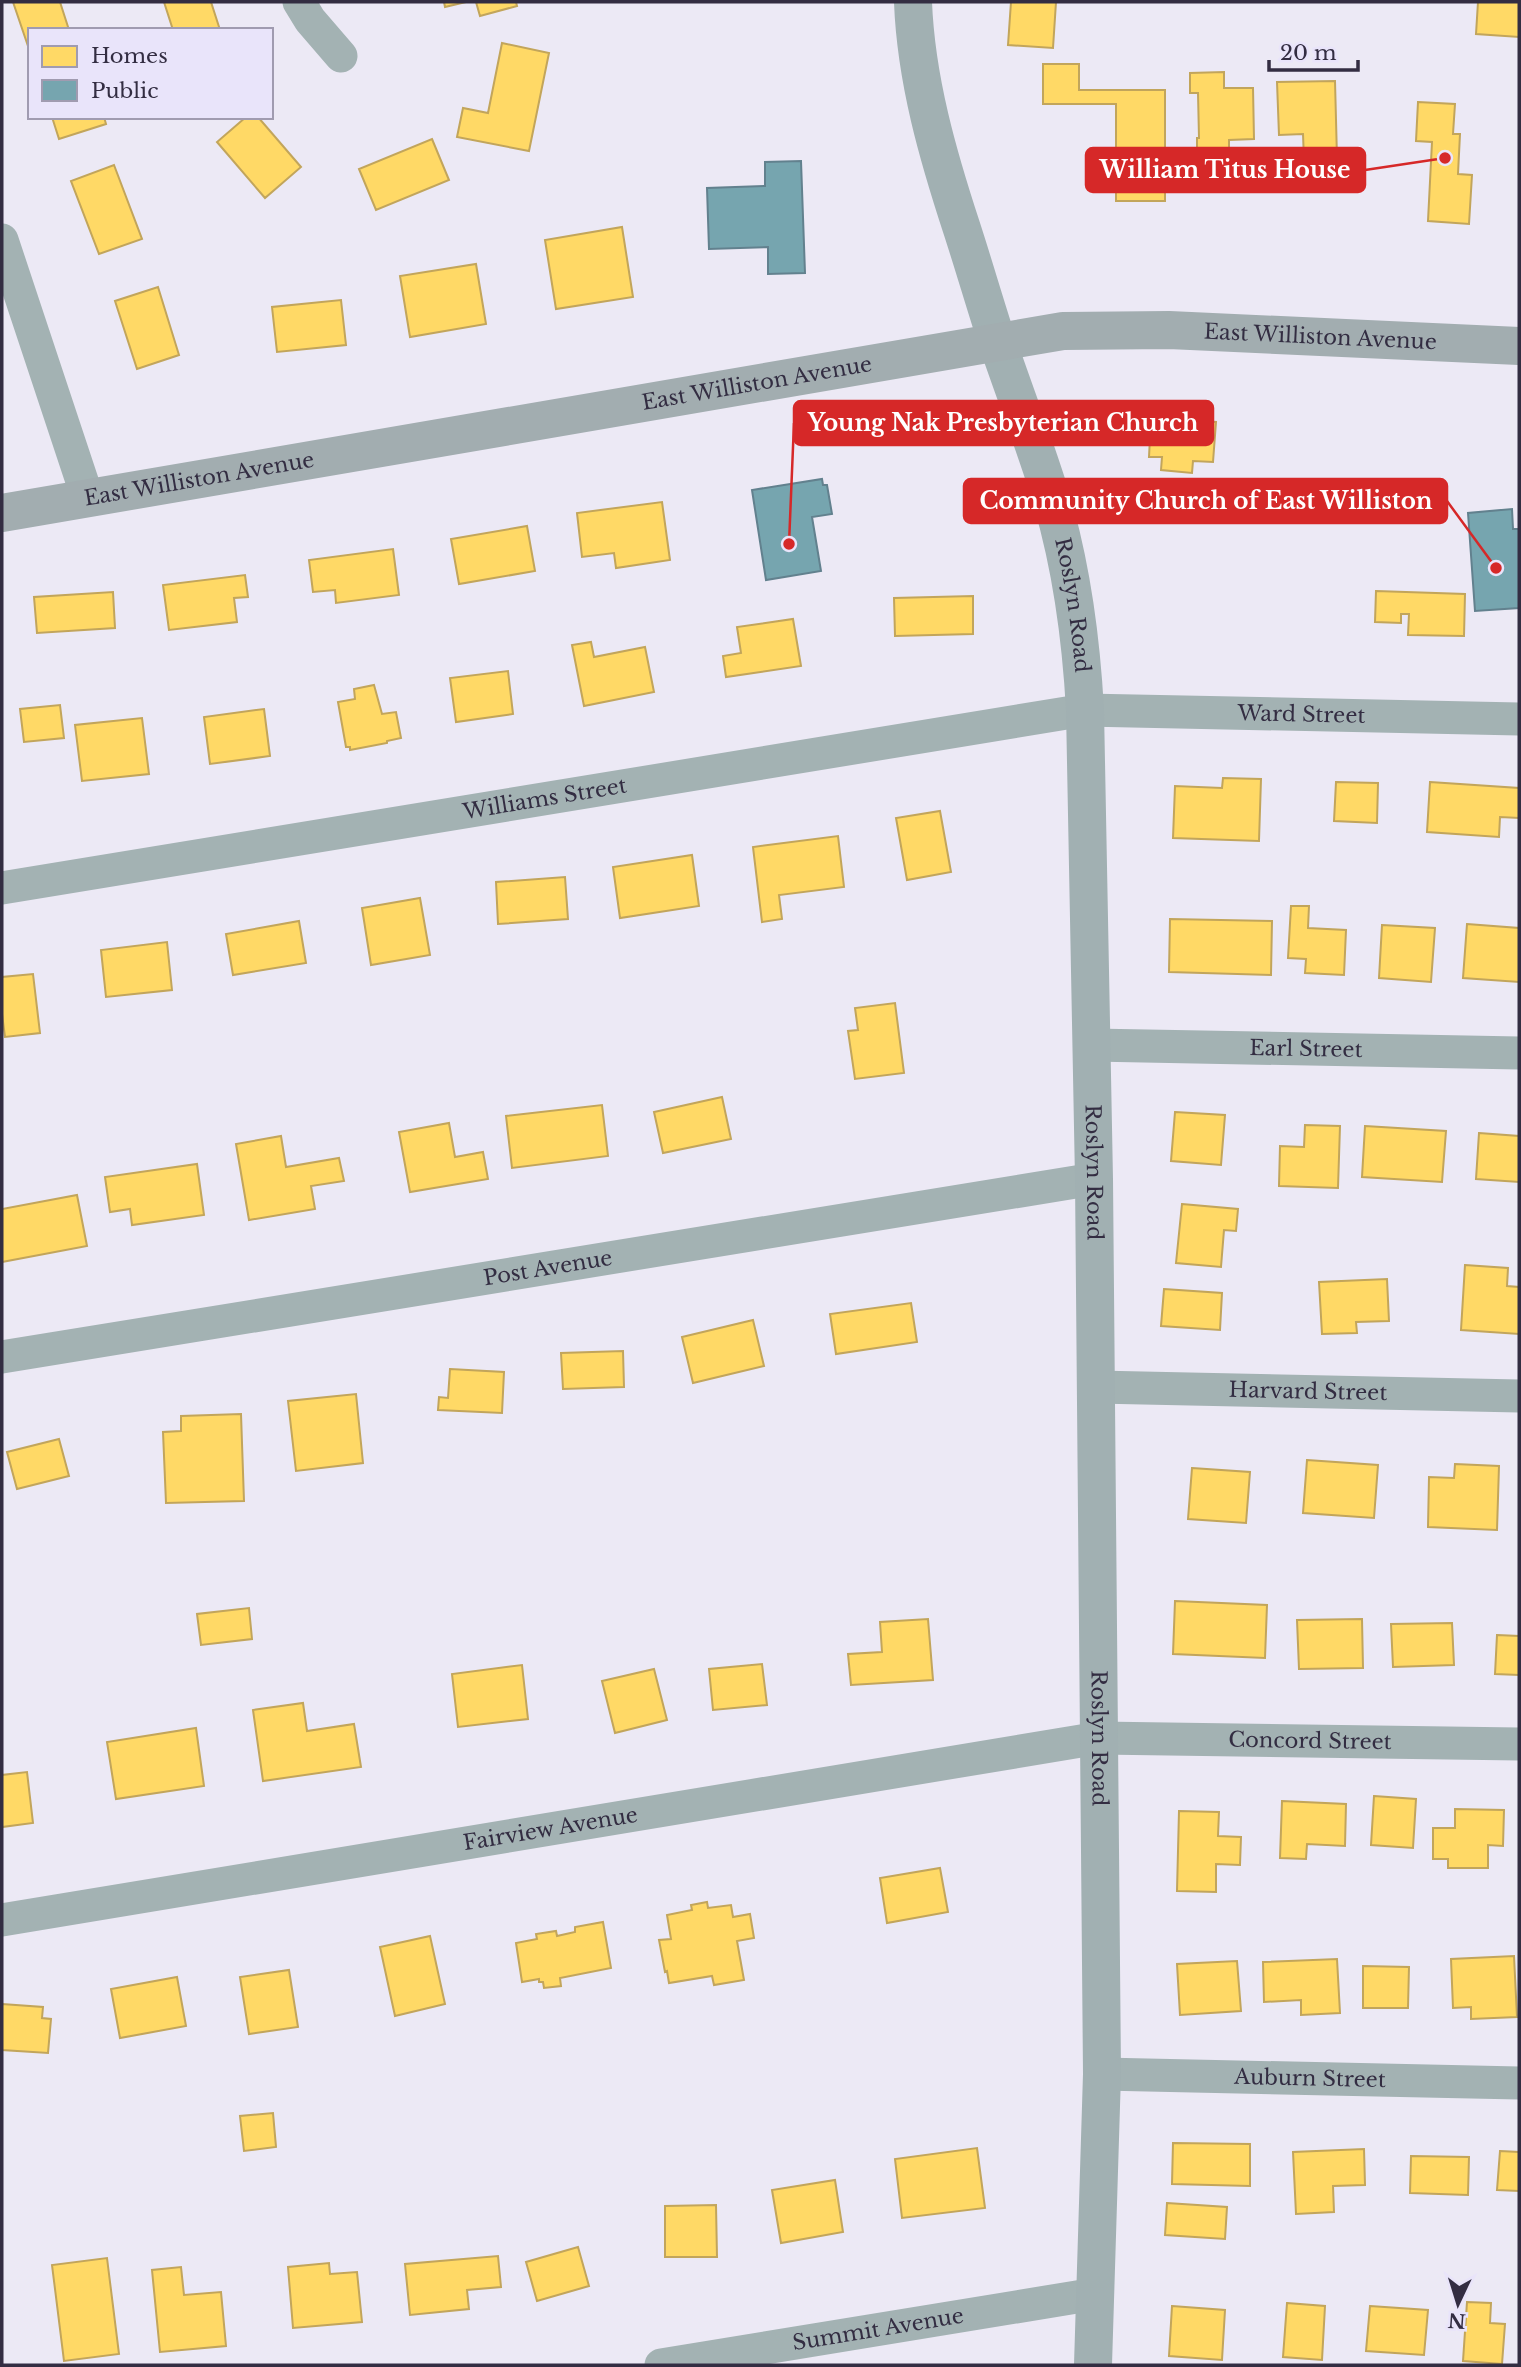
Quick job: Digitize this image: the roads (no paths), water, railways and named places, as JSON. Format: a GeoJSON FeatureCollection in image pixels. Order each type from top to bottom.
{"type":"FeatureCollection","features":[{"type":"Feature","properties":{"kind":"main road","name":"Roslyn Road"},"geometry":{"type":"LineString","coordinates":[[913,2],[916,44],[935,139],[997,341],[1032,437],[1060,531],[1078,623],[1086,710],[1094,1179],[1102,2074],[1093,2365]]}},
{"type":"Feature","properties":{"kind":"main road","name":"East Williston Avenue"},"geometry":{"type":"LineString","coordinates":[[2,513],[1063,331],[1126,329],[1519,346]]}},
{"type":"Feature","properties":{"kind":"street"},"geometry":{"type":"LineString","coordinates":[[299,2],[310,20],[341,56]]}},
{"type":"Feature","properties":{"kind":"street"},"geometry":{"type":"LineString","coordinates":[[2,240],[88,499]]}},
{"type":"Feature","properties":{"kind":"street","name":"Ward Street"},"geometry":{"type":"LineString","coordinates":[[1086,710],[1519,719]]}},
{"type":"Feature","properties":{"kind":"street","name":"Williams Street"},"geometry":{"type":"LineString","coordinates":[[2,888],[1086,710]]}},
{"type":"Feature","properties":{"kind":"street","name":"Earl Street"},"geometry":{"type":"LineString","coordinates":[[1092,1045],[1519,1054]]}},
{"type":"Feature","properties":{"kind":"street","name":"Post Avenue"},"geometry":{"type":"LineString","coordinates":[[2,1357],[1094,1179]]}},
{"type":"Feature","properties":{"kind":"street","name":"Harvard Street"},"geometry":{"type":"LineString","coordinates":[[1096,1387],[1519,1396]]}},
{"type":"Feature","properties":{"kind":"street","name":"Concord Street"},"geometry":{"type":"LineString","coordinates":[[1099,1738],[1519,1744]]}},
{"type":"Feature","properties":{"kind":"street","name":"Fairview Avenue"},"geometry":{"type":"LineString","coordinates":[[2,1920],[1099,1738]]}},
{"type":"Feature","properties":{"kind":"street","name":"Auburn Street"},"geometry":{"type":"LineString","coordinates":[[1102,2074],[1519,2082]]}},
{"type":"Feature","properties":{"kind":"street","name":"Summit Avenue"},"geometry":{"type":"LineString","coordinates":[[661,2365],[1095,2294]]}},
{"type":"Feature","properties":{"kind":"place","name":"William Titus House"},"geometry":{"type":"Point","coordinates":[1445,158]}},
{"type":"Feature","properties":{"kind":"place","name":"Young Nak Presbyterian Church"},"geometry":{"type":"Point","coordinates":[789,544]}},
{"type":"Feature","properties":{"kind":"place","name":"Community Church of East Williston"},"geometry":{"type":"Point","coordinates":[1496,568]}}]}
